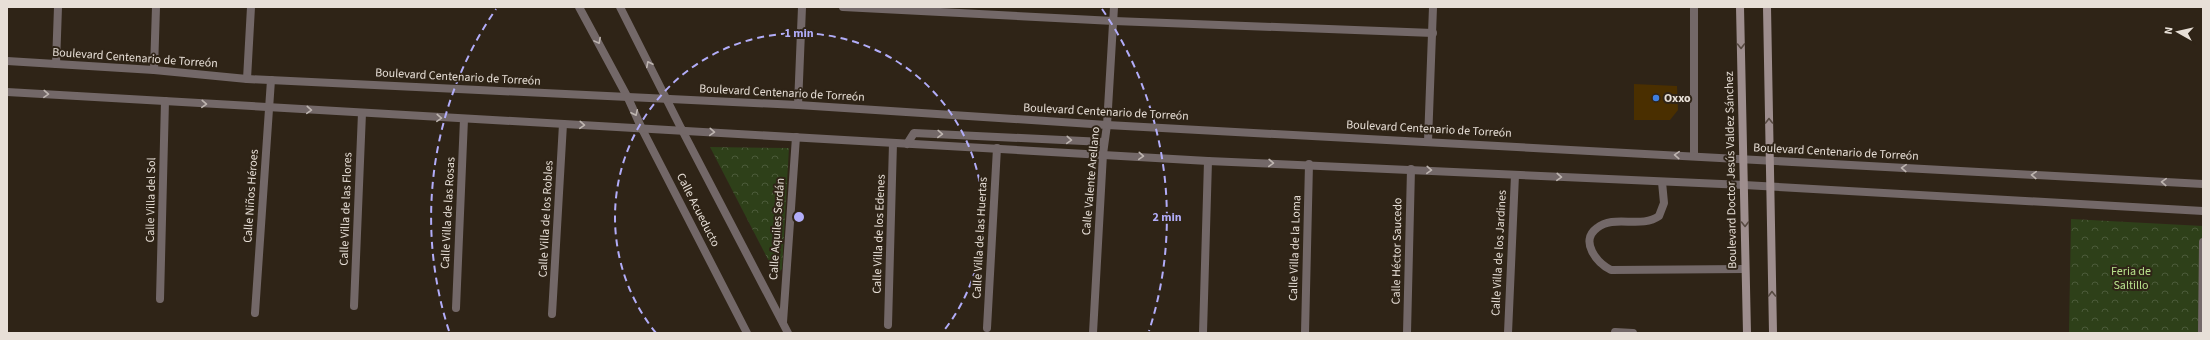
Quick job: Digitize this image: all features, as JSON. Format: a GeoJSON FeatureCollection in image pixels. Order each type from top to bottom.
{"type":"FeatureCollection","features":[{"type":"Feature","properties":{"kind":"main road","name":"Boulevard Doctor Jesús Valdez Sánchez"},"geometry":{"type":"LineString","coordinates":[[1740,7],[1747,333]]}},
{"type":"Feature","properties":{"kind":"main road"},"geometry":{"type":"LineString","coordinates":[[1767,7],[1773,333]]}},
{"type":"Feature","properties":{"kind":"street"},"geometry":{"type":"LineString","coordinates":[[56,64],[58,7]]}},
{"type":"Feature","properties":{"kind":"street"},"geometry":{"type":"LineString","coordinates":[[154,70],[156,7]]}},
{"type":"Feature","properties":{"kind":"street"},"geometry":{"type":"LineString","coordinates":[[247,79],[251,7]]}},
{"type":"Feature","properties":{"kind":"street","name":"Calle Acueducto"},"geometry":{"type":"LineString","coordinates":[[579,7],[628,98],[642,129],[748,333]]}},
{"type":"Feature","properties":{"kind":"street","name":"Calle Acueducto"},"geometry":{"type":"LineString","coordinates":[[620,7],[666,99],[788,333]]}},
{"type":"Feature","properties":{"kind":"street"},"geometry":{"type":"LineString","coordinates":[[798,105],[802,7]]}},
{"type":"Feature","properties":{"kind":"street"},"geometry":{"type":"LineString","coordinates":[[843,7],[1114,21],[1432,33]]}},
{"type":"Feature","properties":{"kind":"street","name":"Calle Valente Arellano"},"geometry":{"type":"LineString","coordinates":[[1093,333],[1103,154],[1107,125],[1114,7]]}},
{"type":"Feature","properties":{"kind":"street"},"geometry":{"type":"LineString","coordinates":[[1428,141],[1433,7]]}},
{"type":"Feature","properties":{"kind":"street"},"geometry":{"type":"LineString","coordinates":[[1694,7],[1694,156]]}},
{"type":"Feature","properties":{"kind":"street","name":"Boulevard Centenario de Torreón"},"geometry":{"type":"LineString","coordinates":[[7,61],[154,70],[247,79],[798,105],[1107,125],[1428,141],[2203,184]]}},
{"type":"Feature","properties":{"kind":"street","name":"Calle Niños Héroes"},"geometry":{"type":"LineString","coordinates":[[255,313],[271,80]]}},
{"type":"Feature","properties":{"kind":"street"},"geometry":{"type":"LineString","coordinates":[[7,92],[1208,161],[1309,164],[1744,185],[2203,211]]}},
{"type":"Feature","properties":{"kind":"street","name":"Calle Villa del Sol"},"geometry":{"type":"LineString","coordinates":[[160,299],[165,101]]}},
{"type":"Feature","properties":{"kind":"street","name":"Calle Villa de las Flores"},"geometry":{"type":"LineString","coordinates":[[354,306],[362,113]]}},
{"type":"Feature","properties":{"kind":"street","name":"Calle Villa de las Rosas"},"geometry":{"type":"LineString","coordinates":[[456,308],[464,119]]}},
{"type":"Feature","properties":{"kind":"street","name":"Calle Villa de los Robles"},"geometry":{"type":"LineString","coordinates":[[552,314],[563,124]]}},
{"type":"Feature","properties":{"kind":"street"},"geometry":{"type":"LineString","coordinates":[[907,144],[914,133],[1104,142]]}},
{"type":"Feature","properties":{"kind":"street","name":"Calle Aquiles Serdán"},"geometry":{"type":"LineString","coordinates":[[783,323],[796,138]]}},
{"type":"Feature","properties":{"kind":"street","name":"Calle Villa de los Edenes"},"geometry":{"type":"LineString","coordinates":[[888,326],[893,143]]}},
{"type":"Feature","properties":{"kind":"street","name":"Calle Villa de las Huertas"},"geometry":{"type":"LineString","coordinates":[[986,328],[997,148]]}},
{"type":"Feature","properties":{"kind":"street"},"geometry":{"type":"LineString","coordinates":[[1203,333],[1208,161]]}},
{"type":"Feature","properties":{"kind":"street","name":"Calle Villa de la Loma"},"geometry":{"type":"LineString","coordinates":[[1305,333],[1309,164]]}},
{"type":"Feature","properties":{"kind":"street","name":"Calle Héctor Saucedo"},"geometry":{"type":"LineString","coordinates":[[1407,333],[1411,169]]}},
{"type":"Feature","properties":{"kind":"street","name":"Calle Villa de los Jardines"},"geometry":{"type":"LineString","coordinates":[[1508,333],[1515,175]]}},
{"type":"Feature","properties":{"kind":"street"},"geometry":{"type":"LineString","coordinates":[[1662,182],[1664,203],[1660,216],[1648,222],[1604,224],[1595,229],[1591,236],[1590,245],[1597,261],[1611,270],[1745,269]]}},
{"type":"Feature","properties":{"kind":"street"},"geometry":{"type":"LineString","coordinates":[[2202,333],[2203,242]]}},
{"type":"Feature","properties":{"kind":"street"},"geometry":{"type":"LineString","coordinates":[[1615,332],[1633,333]]}},
{"type":"Feature","properties":{"kind":"green space"},"geometry":{"type":"Polygon","coordinates":[[[710,147],[789,148],[782,269],[776,275],[710,147]]]}},
{"type":"Feature","properties":{"kind":"green space","name":"Feria de Saltillo"},"geometry":{"type":"Polygon","coordinates":[[[2071,219],[2203,226],[2203,333],[2069,333],[2071,219]]]}},
{"type":"Feature","properties":{"kind":"building","name":"Oxxo"},"geometry":{"type":"Polygon","coordinates":[[[1634,84],[1677,86],[1678,110],[1670,120],[1634,120],[1634,84]]]}},
{"type":"Feature","properties":{"kind":"place","name":"Oxxo"},"geometry":{"type":"Point","coordinates":[1656,98]}}]}
